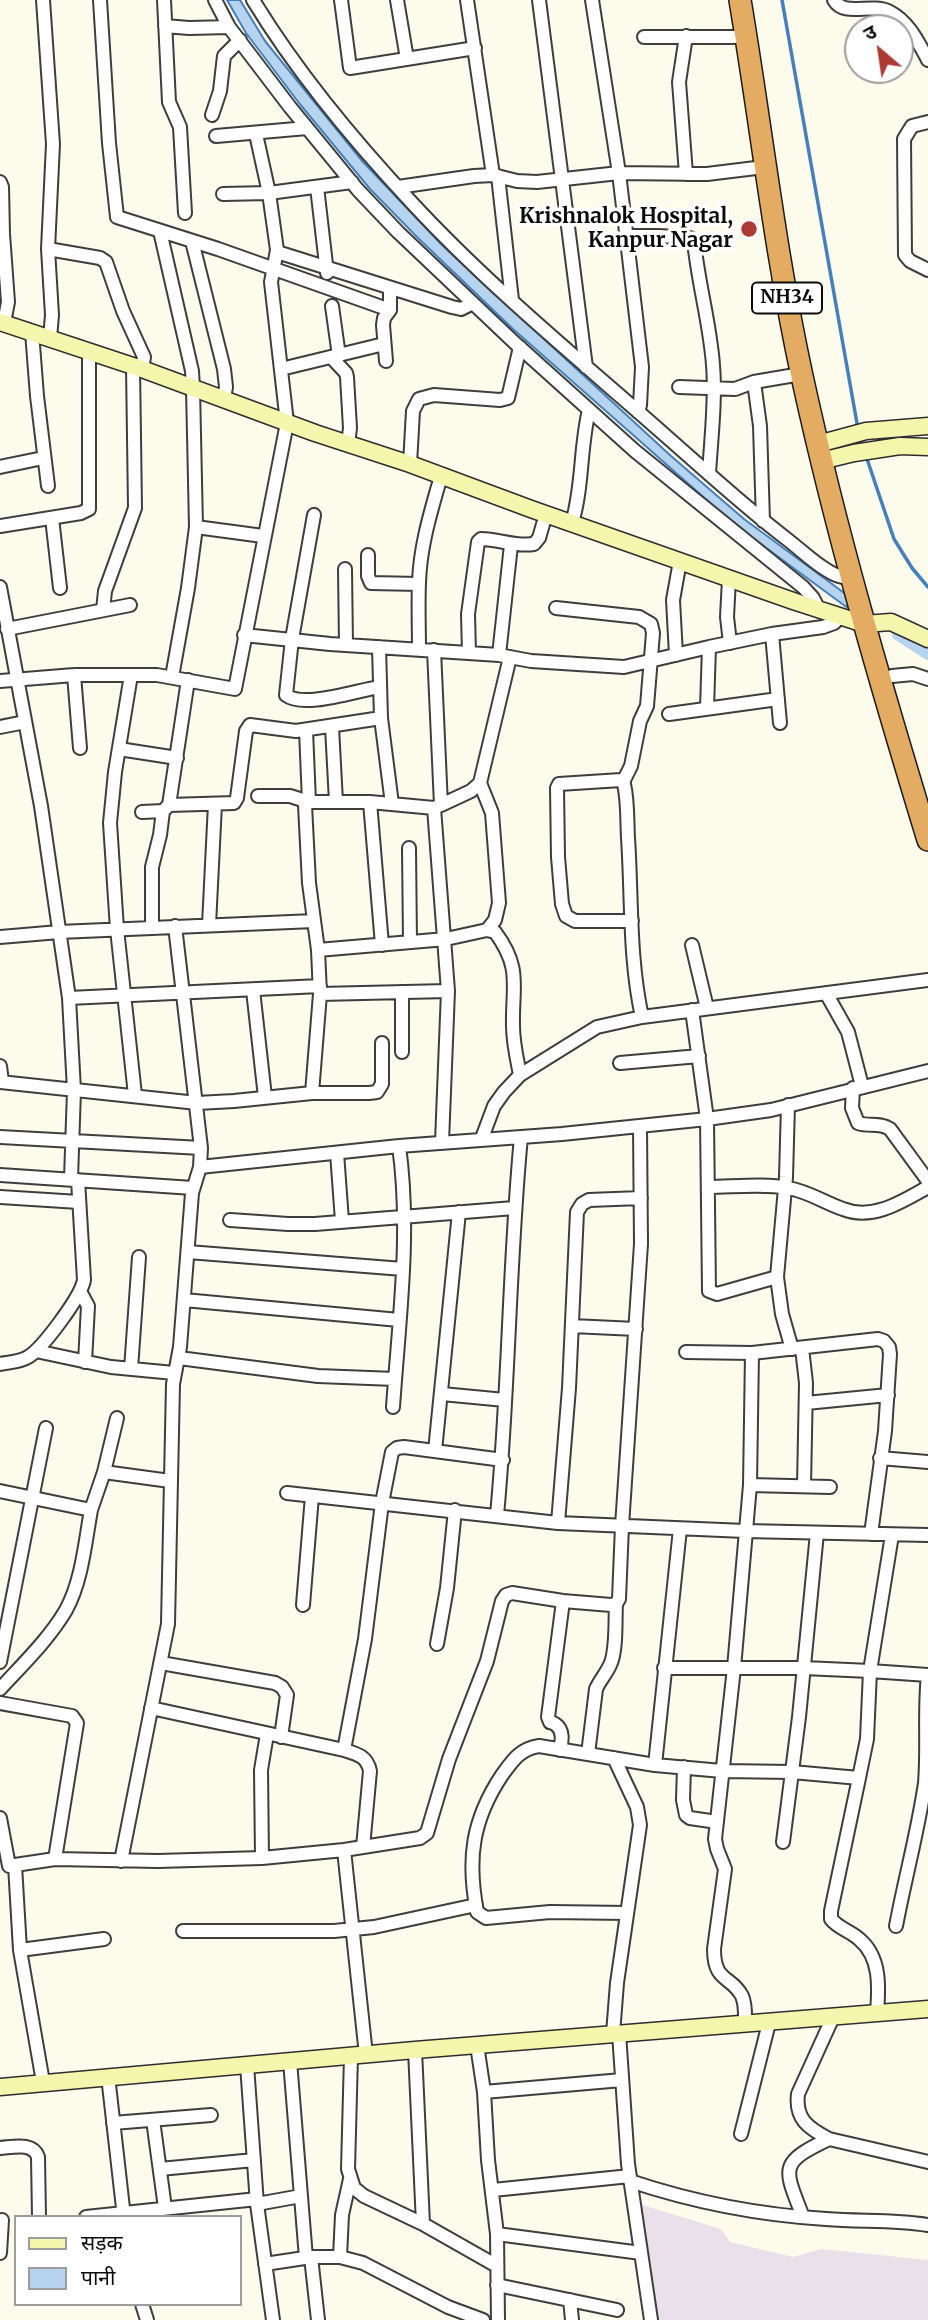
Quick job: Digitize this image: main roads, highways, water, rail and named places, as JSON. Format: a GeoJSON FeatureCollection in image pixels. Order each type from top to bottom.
{"type":"FeatureCollection","features":[{"type":"Feature","properties":{"kind":"highway","name":"NH34"},"geometry":{"type":"LineString","coordinates":[[740,0],[764,167],[801,374],[835,449]]}},
{"type":"Feature","properties":{"kind":"highway","name":"NH34"},"geometry":{"type":"LineString","coordinates":[[754,0],[801,307],[835,449],[860,604],[928,840]]}},
{"type":"Feature","properties":{"kind":"highway","name":"NH34"},"geometry":{"type":"LineString","coordinates":[[860,604],[892,676],[928,794]]}},
{"type":"Feature","properties":{"kind":"water"},"geometry":{"type":"Polygon","coordinates":[[[227,0],[240,0],[265,41],[363,162],[443,246],[671,456],[744,519],[851,598],[853,610],[735,525],[513,329],[418,238],[370,189],[299,103],[246,33],[227,0]]]}},
{"type":"Feature","properties":{"kind":"waterway"},"geometry":{"type":"LineString","coordinates":[[782,0],[858,429]]}},
{"type":"Feature","properties":{"kind":"waterway"},"geometry":{"type":"LineString","coordinates":[[866,456],[894,539],[928,587]]}},
{"type":"Feature","properties":{"kind":"waterway"},"geometry":{"type":"LineString","coordinates":[[897,635],[928,655]]}},
{"type":"Feature","properties":{"kind":"place","name":"Krishnalok Hospital, Kanpur Nagar"},"geometry":{"type":"Point","coordinates":[749,229]}}]}
